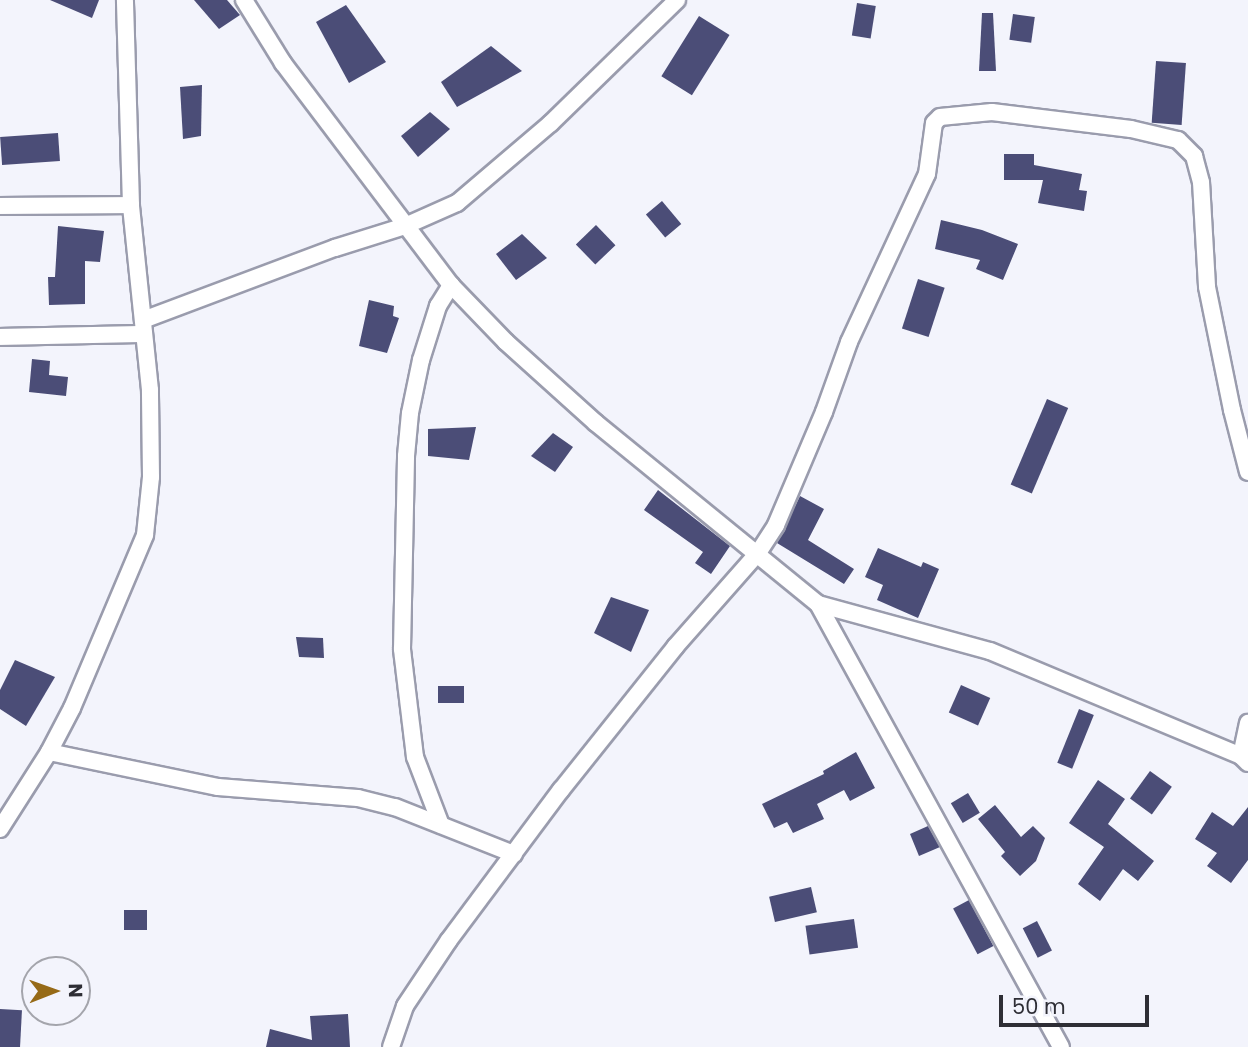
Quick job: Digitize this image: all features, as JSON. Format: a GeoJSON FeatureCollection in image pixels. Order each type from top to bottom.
{"type":"FeatureCollection","features":[{"type":"Feature","properties":{"kind":"street"},"geometry":{"type":"LineString","coordinates":[[0,830],[49,752],[72,708],[145,535],[150,477],[150,390],[131,205],[125,0]]}},
{"type":"Feature","properties":{"kind":"street"},"geometry":{"type":"LineString","coordinates":[[244,0],[283,63],[405,226],[452,285],[506,342],[596,423],[818,604],[1061,1047]]}},
{"type":"Feature","properties":{"kind":"street"},"geometry":{"type":"LineString","coordinates":[[0,337],[144,327],[335,248],[405,226],[457,203],[509,161],[677,0]]}},
{"type":"Feature","properties":{"kind":"street"},"geometry":{"type":"LineString","coordinates":[[391,1047],[405,1006],[514,854],[674,647],[758,553],[776,525],[824,412],[849,342],[927,174],[934,123],[940,117],[992,112],[1131,129],[1178,140],[1194,156],[1201,182],[1207,287],[1248,472]]}},
{"type":"Feature","properties":{"kind":"street"},"geometry":{"type":"LineString","coordinates":[[0,206],[131,205]]}},
{"type":"Feature","properties":{"kind":"street"},"geometry":{"type":"LineString","coordinates":[[441,825],[415,757],[405,685],[403,626],[406,456],[410,413],[421,360],[438,306],[452,285]]}},
{"type":"Feature","properties":{"kind":"street"},"geometry":{"type":"LineString","coordinates":[[818,604],[990,651],[1244,760],[1248,723]]}},
{"type":"Feature","properties":{"kind":"street"},"geometry":{"type":"LineString","coordinates":[[49,752],[218,787],[358,798],[441,825],[514,854]]}},
{"type":"Feature","properties":{"kind":"building"},"geometry":{"type":"Polygon","coordinates":[[[50,0],[99,0],[92,18],[50,0]]]}},
{"type":"Feature","properties":{"kind":"building"},"geometry":{"type":"Polygon","coordinates":[[[194,0],[227,0],[240,15],[219,29],[194,0]]]}},
{"type":"Feature","properties":{"kind":"building"},"geometry":{"type":"Polygon","coordinates":[[[857,3],[876,6],[871,39],[852,36],[857,3]]]}},
{"type":"Feature","properties":{"kind":"building"},"geometry":{"type":"Polygon","coordinates":[[[346,5],[386,62],[349,83],[316,22],[346,5]]]}},
{"type":"Feature","properties":{"kind":"building"},"geometry":{"type":"Polygon","coordinates":[[[982,13],[993,13],[996,71],[979,71],[982,13]]]}},
{"type":"Feature","properties":{"kind":"building"},"geometry":{"type":"Polygon","coordinates":[[[1013,14],[1035,17],[1031,43],[1009,40],[1013,14]]]}},
{"type":"Feature","properties":{"kind":"building"},"geometry":{"type":"Polygon","coordinates":[[[699,16],[730,35],[692,95],[661,76],[699,16]]]}},
{"type":"Feature","properties":{"kind":"building"},"geometry":{"type":"Polygon","coordinates":[[[491,46],[522,71],[457,107],[441,82],[491,46]]]}},
{"type":"Feature","properties":{"kind":"building"},"geometry":{"type":"Polygon","coordinates":[[[1156,61],[1186,63],[1182,125],[1152,123],[1156,61]]]}},
{"type":"Feature","properties":{"kind":"building"},"geometry":{"type":"Polygon","coordinates":[[[202,85],[201,136],[183,139],[180,87],[202,85]]]}},
{"type":"Feature","properties":{"kind":"building"},"geometry":{"type":"Polygon","coordinates":[[[430,112],[450,129],[418,157],[401,136],[430,112]]]}},
{"type":"Feature","properties":{"kind":"building"},"geometry":{"type":"Polygon","coordinates":[[[58,133],[60,161],[2,165],[0,137],[58,133]]]}},
{"type":"Feature","properties":{"kind":"building"},"geometry":{"type":"Polygon","coordinates":[[[1004,154],[1034,154],[1034,165],[1082,174],[1079,190],[1087,191],[1084,211],[1038,203],[1043,180],[1004,180],[1004,154]]]}},
{"type":"Feature","properties":{"kind":"building"},"geometry":{"type":"Polygon","coordinates":[[[662,201],[681,224],[665,237],[646,214],[662,201]]]}},
{"type":"Feature","properties":{"kind":"building"},"geometry":{"type":"Polygon","coordinates":[[[941,220],[982,230],[1018,244],[1003,280],[976,269],[980,260],[935,249],[941,220]]]}},
{"type":"Feature","properties":{"kind":"building"},"geometry":{"type":"Polygon","coordinates":[[[596,225],[615,245],[595,265],[576,244],[596,225]]]}},
{"type":"Feature","properties":{"kind":"building"},"geometry":{"type":"Polygon","coordinates":[[[58,226],[104,231],[100,262],[85,261],[85,304],[49,305],[48,277],[55,277],[58,226]]]}},
{"type":"Feature","properties":{"kind":"building"},"geometry":{"type":"Polygon","coordinates":[[[522,234],[547,258],[516,280],[496,254],[522,234]]]}},
{"type":"Feature","properties":{"kind":"building"},"geometry":{"type":"Polygon","coordinates":[[[918,279],[945,288],[929,337],[902,328],[918,279]]]}},
{"type":"Feature","properties":{"kind":"building"},"geometry":{"type":"Polygon","coordinates":[[[369,300],[394,306],[393,316],[399,318],[387,353],[359,346],[369,300]]]}},
{"type":"Feature","properties":{"kind":"building"},"geometry":{"type":"Polygon","coordinates":[[[32,359],[50,361],[49,375],[68,377],[66,396],[29,392],[32,359]]]}},
{"type":"Feature","properties":{"kind":"building"},"geometry":{"type":"Polygon","coordinates":[[[1047,399],[1068,408],[1032,494],[1011,485],[1047,399]]]}},
{"type":"Feature","properties":{"kind":"building"},"geometry":{"type":"Polygon","coordinates":[[[476,427],[469,460],[428,456],[428,429],[476,427]]]}},
{"type":"Feature","properties":{"kind":"building"},"geometry":{"type":"Polygon","coordinates":[[[553,433],[573,447],[555,472],[531,456],[553,433]]]}},
{"type":"Feature","properties":{"kind":"building"},"geometry":{"type":"Polygon","coordinates":[[[658,490],[730,546],[711,574],[695,563],[703,552],[644,510],[658,490]]]}},
{"type":"Feature","properties":{"kind":"building"},"geometry":{"type":"Polygon","coordinates":[[[800,496],[824,509],[808,540],[854,569],[844,584],[777,543],[800,496]]]}},
{"type":"Feature","properties":{"kind":"building"},"geometry":{"type":"Polygon","coordinates":[[[878,548],[921,567],[923,562],[939,569],[918,618],[877,600],[883,585],[865,577],[878,548]]]}},
{"type":"Feature","properties":{"kind":"building"},"geometry":{"type":"Polygon","coordinates":[[[611,597],[649,610],[631,652],[594,633],[611,597]]]}},
{"type":"Feature","properties":{"kind":"building"},"geometry":{"type":"Polygon","coordinates":[[[296,637],[323,638],[324,658],[299,657],[296,637]]]}},
{"type":"Feature","properties":{"kind":"building"},"geometry":{"type":"Polygon","coordinates":[[[15,660],[55,677],[26,726],[0,709],[0,690],[15,660]]]}},
{"type":"Feature","properties":{"kind":"building"},"geometry":{"type":"Polygon","coordinates":[[[961,685],[990,698],[978,725],[949,712],[961,685]]]}},
{"type":"Feature","properties":{"kind":"building"},"geometry":{"type":"Polygon","coordinates":[[[438,686],[464,686],[464,703],[438,703],[438,686]]]}},
{"type":"Feature","properties":{"kind":"building"},"geometry":{"type":"Polygon","coordinates":[[[1079,709],[1094,715],[1072,769],[1057,763],[1079,709]]]}},
{"type":"Feature","properties":{"kind":"building"},"geometry":{"type":"Polygon","coordinates":[[[856,752],[875,788],[850,801],[844,790],[817,804],[824,819],[793,833],[787,822],[774,828],[762,804],[824,774],[823,771],[856,752]]]}},
{"type":"Feature","properties":{"kind":"building"},"geometry":{"type":"Polygon","coordinates":[[[1150,771],[1172,787],[1152,814],[1130,799],[1150,771]]]}},
{"type":"Feature","properties":{"kind":"building"},"geometry":{"type":"Polygon","coordinates":[[[1098,780],[1125,799],[1108,824],[1154,861],[1138,881],[1123,869],[1100,901],[1078,884],[1104,847],[1069,823],[1098,780]]]}},
{"type":"Feature","properties":{"kind":"building"},"geometry":{"type":"Polygon","coordinates":[[[968,793],[980,813],[963,823],[951,803],[968,793]]]}},
{"type":"Feature","properties":{"kind":"building"},"geometry":{"type":"Polygon","coordinates":[[[995,805],[1021,837],[1033,826],[1045,838],[1036,861],[1020,876],[1001,856],[1005,852],[978,819],[995,805]]]}},
{"type":"Feature","properties":{"kind":"building"},"geometry":{"type":"Polygon","coordinates":[[[1248,807],[1248,860],[1231,883],[1207,866],[1217,853],[1195,839],[1212,812],[1233,826],[1248,807]]]}},
{"type":"Feature","properties":{"kind":"building"},"geometry":{"type":"Polygon","coordinates":[[[928,826],[940,847],[919,856],[910,834],[928,826]]]}},
{"type":"Feature","properties":{"kind":"building"},"geometry":{"type":"Polygon","coordinates":[[[811,887],[817,912],[775,922],[769,897],[811,887]]]}},
{"type":"Feature","properties":{"kind":"building"},"geometry":{"type":"Polygon","coordinates":[[[969,900],[993,946],[978,954],[953,908],[969,900]]]}},
{"type":"Feature","properties":{"kind":"building"},"geometry":{"type":"Polygon","coordinates":[[[124,910],[147,910],[147,930],[124,930],[124,910]]]}},
{"type":"Feature","properties":{"kind":"building"},"geometry":{"type":"Polygon","coordinates":[[[854,919],[858,948],[810,955],[805,926],[854,919]]]}},
{"type":"Feature","properties":{"kind":"building"},"geometry":{"type":"Polygon","coordinates":[[[1037,921],[1052,950],[1038,958],[1023,928],[1037,921]]]}},
{"type":"Feature","properties":{"kind":"building"},"geometry":{"type":"Polygon","coordinates":[[[0,1009],[21,1010],[20,1047],[0,1047],[0,1009]]]}},
{"type":"Feature","properties":{"kind":"building"},"geometry":{"type":"Polygon","coordinates":[[[348,1014],[350,1047],[266,1047],[270,1029],[312,1040],[310,1016],[348,1014]]]}}]}
